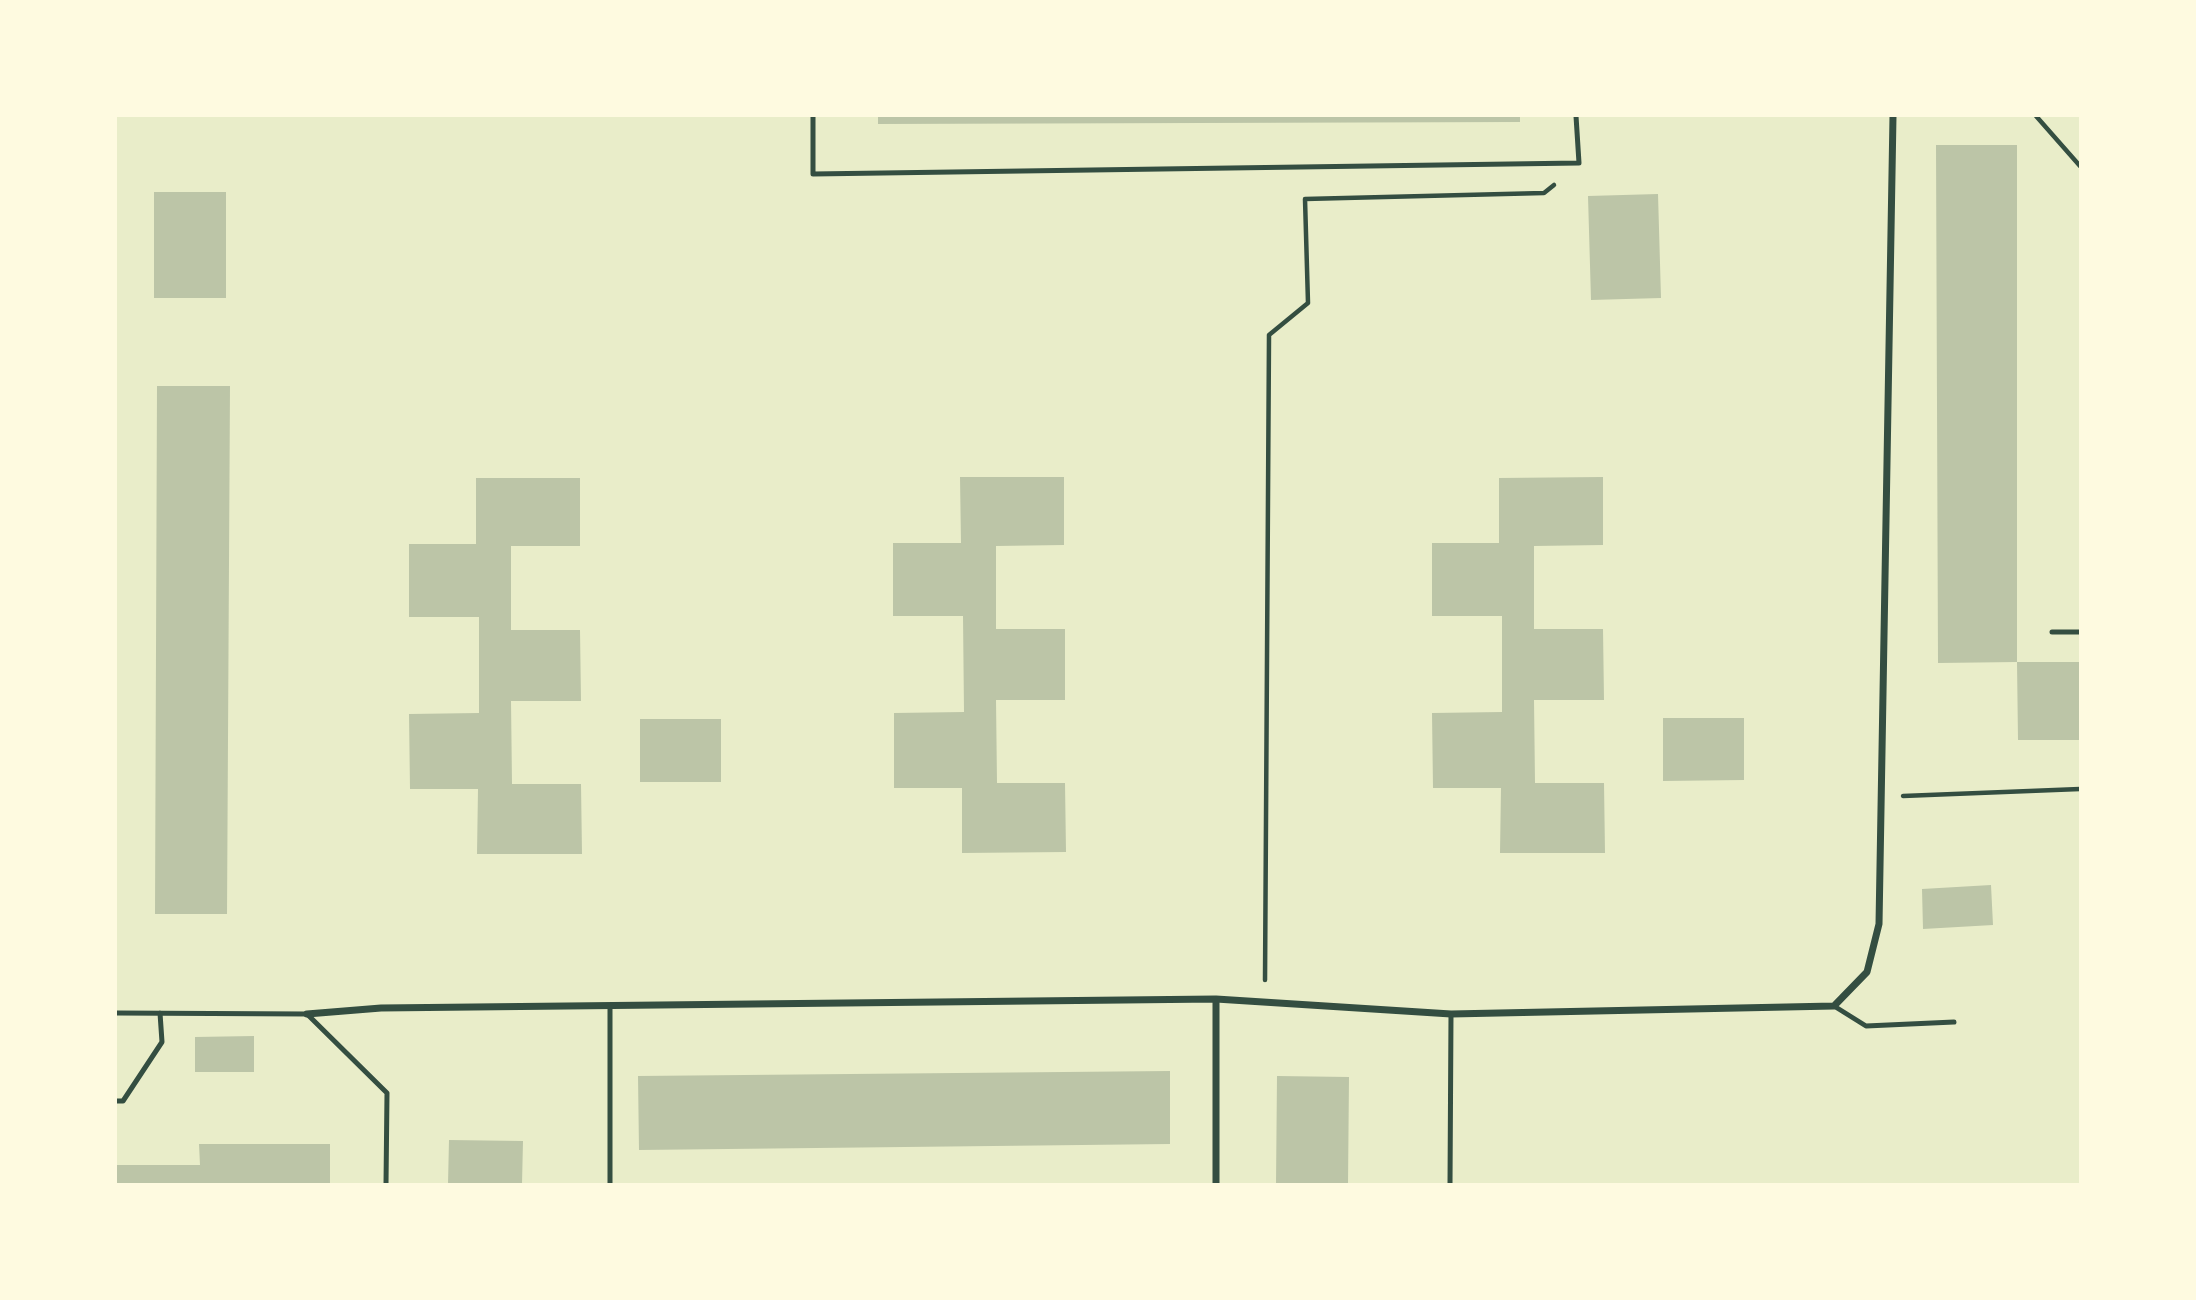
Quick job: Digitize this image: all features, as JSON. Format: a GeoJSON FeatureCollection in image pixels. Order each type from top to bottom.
{"type":"FeatureCollection","features":[{"type":"Feature","properties":{"kind":"street"},"geometry":{"type":"LineString","coordinates":[[307,1014],[381,1008],[1216,999],[1451,1014],[1834,1006],[1867,972],[1879,924],[1893,116]]}},
{"type":"Feature","properties":{"kind":"street"},"geometry":{"type":"LineString","coordinates":[[1216,999],[1216,1185]]}},
{"type":"Feature","properties":{"kind":"lane"},"geometry":{"type":"LineString","coordinates":[[813,116],[813,174],[1579,163],[1576,116]]}},
{"type":"Feature","properties":{"kind":"lane"},"geometry":{"type":"LineString","coordinates":[[2052,632],[2081,632]]}},
{"type":"Feature","properties":{"kind":"lane"},"geometry":{"type":"LineString","coordinates":[[610,1006],[610,1185]]}},
{"type":"Feature","properties":{"kind":"lane"},"geometry":{"type":"LineString","coordinates":[[1834,1006],[1866,1026],[1954,1022]]}},
{"type":"Feature","properties":{"kind":"lane"},"geometry":{"type":"LineString","coordinates":[[116,1013],[307,1014],[387,1093],[386,1185]]}},
{"type":"Feature","properties":{"kind":"lane"},"geometry":{"type":"LineString","coordinates":[[116,1101],[123,1101],[162,1042],[160,1013]]}},
{"type":"Feature","properties":{"kind":"lane"},"geometry":{"type":"LineString","coordinates":[[1450,1185],[1451,1014]]}},
{"type":"Feature","properties":{"kind":"path"},"geometry":{"type":"LineString","coordinates":[[2036,116],[2081,166]]}},
{"type":"Feature","properties":{"kind":"path"},"geometry":{"type":"LineString","coordinates":[[1265,1002],[1269,335],[1308,303],[1305,199],[1544,193],[1579,163]]}},
{"type":"Feature","properties":{"kind":"path"},"geometry":{"type":"LineString","coordinates":[[1881,796],[2081,789]]}},
{"type":"Feature","properties":{"kind":"building"},"geometry":{"type":"Polygon","coordinates":[[[878,116],[1520,116],[1520,122],[878,124],[878,116]]]}},
{"type":"Feature","properties":{"kind":"building"},"geometry":{"type":"Polygon","coordinates":[[[1936,145],[2017,145],[2017,662],[1938,663],[1936,145]]]}},
{"type":"Feature","properties":{"kind":"building"},"geometry":{"type":"Polygon","coordinates":[[[154,192],[226,192],[226,298],[154,298],[154,192]]]}},
{"type":"Feature","properties":{"kind":"building"},"geometry":{"type":"Polygon","coordinates":[[[1658,194],[1661,298],[1591,300],[1588,196],[1658,194]]]}},
{"type":"Feature","properties":{"kind":"building"},"geometry":{"type":"Polygon","coordinates":[[[157,386],[230,386],[227,914],[155,914],[157,386]]]}},
{"type":"Feature","properties":{"kind":"building"},"geometry":{"type":"Polygon","coordinates":[[[960,477],[1064,477],[1064,545],[996,546],[996,629],[1065,629],[1065,700],[996,700],[997,783],[1065,783],[1066,852],[962,853],[962,788],[894,788],[894,713],[964,712],[963,616],[893,616],[893,543],[961,543],[960,477]]]}},
{"type":"Feature","properties":{"kind":"building"},"geometry":{"type":"Polygon","coordinates":[[[1603,477],[1603,545],[1534,546],[1534,629],[1603,629],[1604,700],[1534,700],[1535,783],[1604,783],[1605,853],[1500,853],[1501,788],[1433,788],[1432,713],[1502,712],[1502,616],[1432,616],[1432,543],[1499,543],[1499,478],[1603,477]]]}},
{"type":"Feature","properties":{"kind":"building"},"geometry":{"type":"Polygon","coordinates":[[[476,478],[580,478],[580,546],[511,546],[511,630],[580,630],[581,701],[511,701],[512,784],[581,784],[582,854],[477,854],[478,789],[410,789],[409,714],[479,713],[479,617],[409,617],[409,544],[476,544],[476,478]]]}},
{"type":"Feature","properties":{"kind":"building"},"geometry":{"type":"Polygon","coordinates":[[[2017,662],[2080,662],[2080,740],[2018,740],[2017,662]]]}},
{"type":"Feature","properties":{"kind":"building"},"geometry":{"type":"Polygon","coordinates":[[[1663,718],[1744,718],[1744,780],[1663,781],[1663,718]]]}},
{"type":"Feature","properties":{"kind":"building"},"geometry":{"type":"Polygon","coordinates":[[[640,719],[721,719],[721,782],[640,782],[640,719]]]}},
{"type":"Feature","properties":{"kind":"building"},"geometry":{"type":"Polygon","coordinates":[[[1991,885],[1993,925],[1923,929],[1922,889],[1991,885]]]}},
{"type":"Feature","properties":{"kind":"building"},"geometry":{"type":"Polygon","coordinates":[[[254,1036],[254,1072],[195,1072],[195,1037],[254,1036]]]}},
{"type":"Feature","properties":{"kind":"building"},"geometry":{"type":"Polygon","coordinates":[[[1170,1071],[1170,1144],[639,1150],[638,1076],[1170,1071]]]}},
{"type":"Feature","properties":{"kind":"building"},"geometry":{"type":"Polygon","coordinates":[[[1277,1076],[1349,1077],[1348,1184],[1276,1184],[1277,1076]]]}},
{"type":"Feature","properties":{"kind":"building"},"geometry":{"type":"Polygon","coordinates":[[[449,1140],[523,1141],[522,1184],[448,1184],[449,1140]]]}},
{"type":"Feature","properties":{"kind":"building"},"geometry":{"type":"Polygon","coordinates":[[[199,1144],[330,1144],[330,1184],[116,1184],[116,1165],[200,1165],[199,1144]]]}}]}
